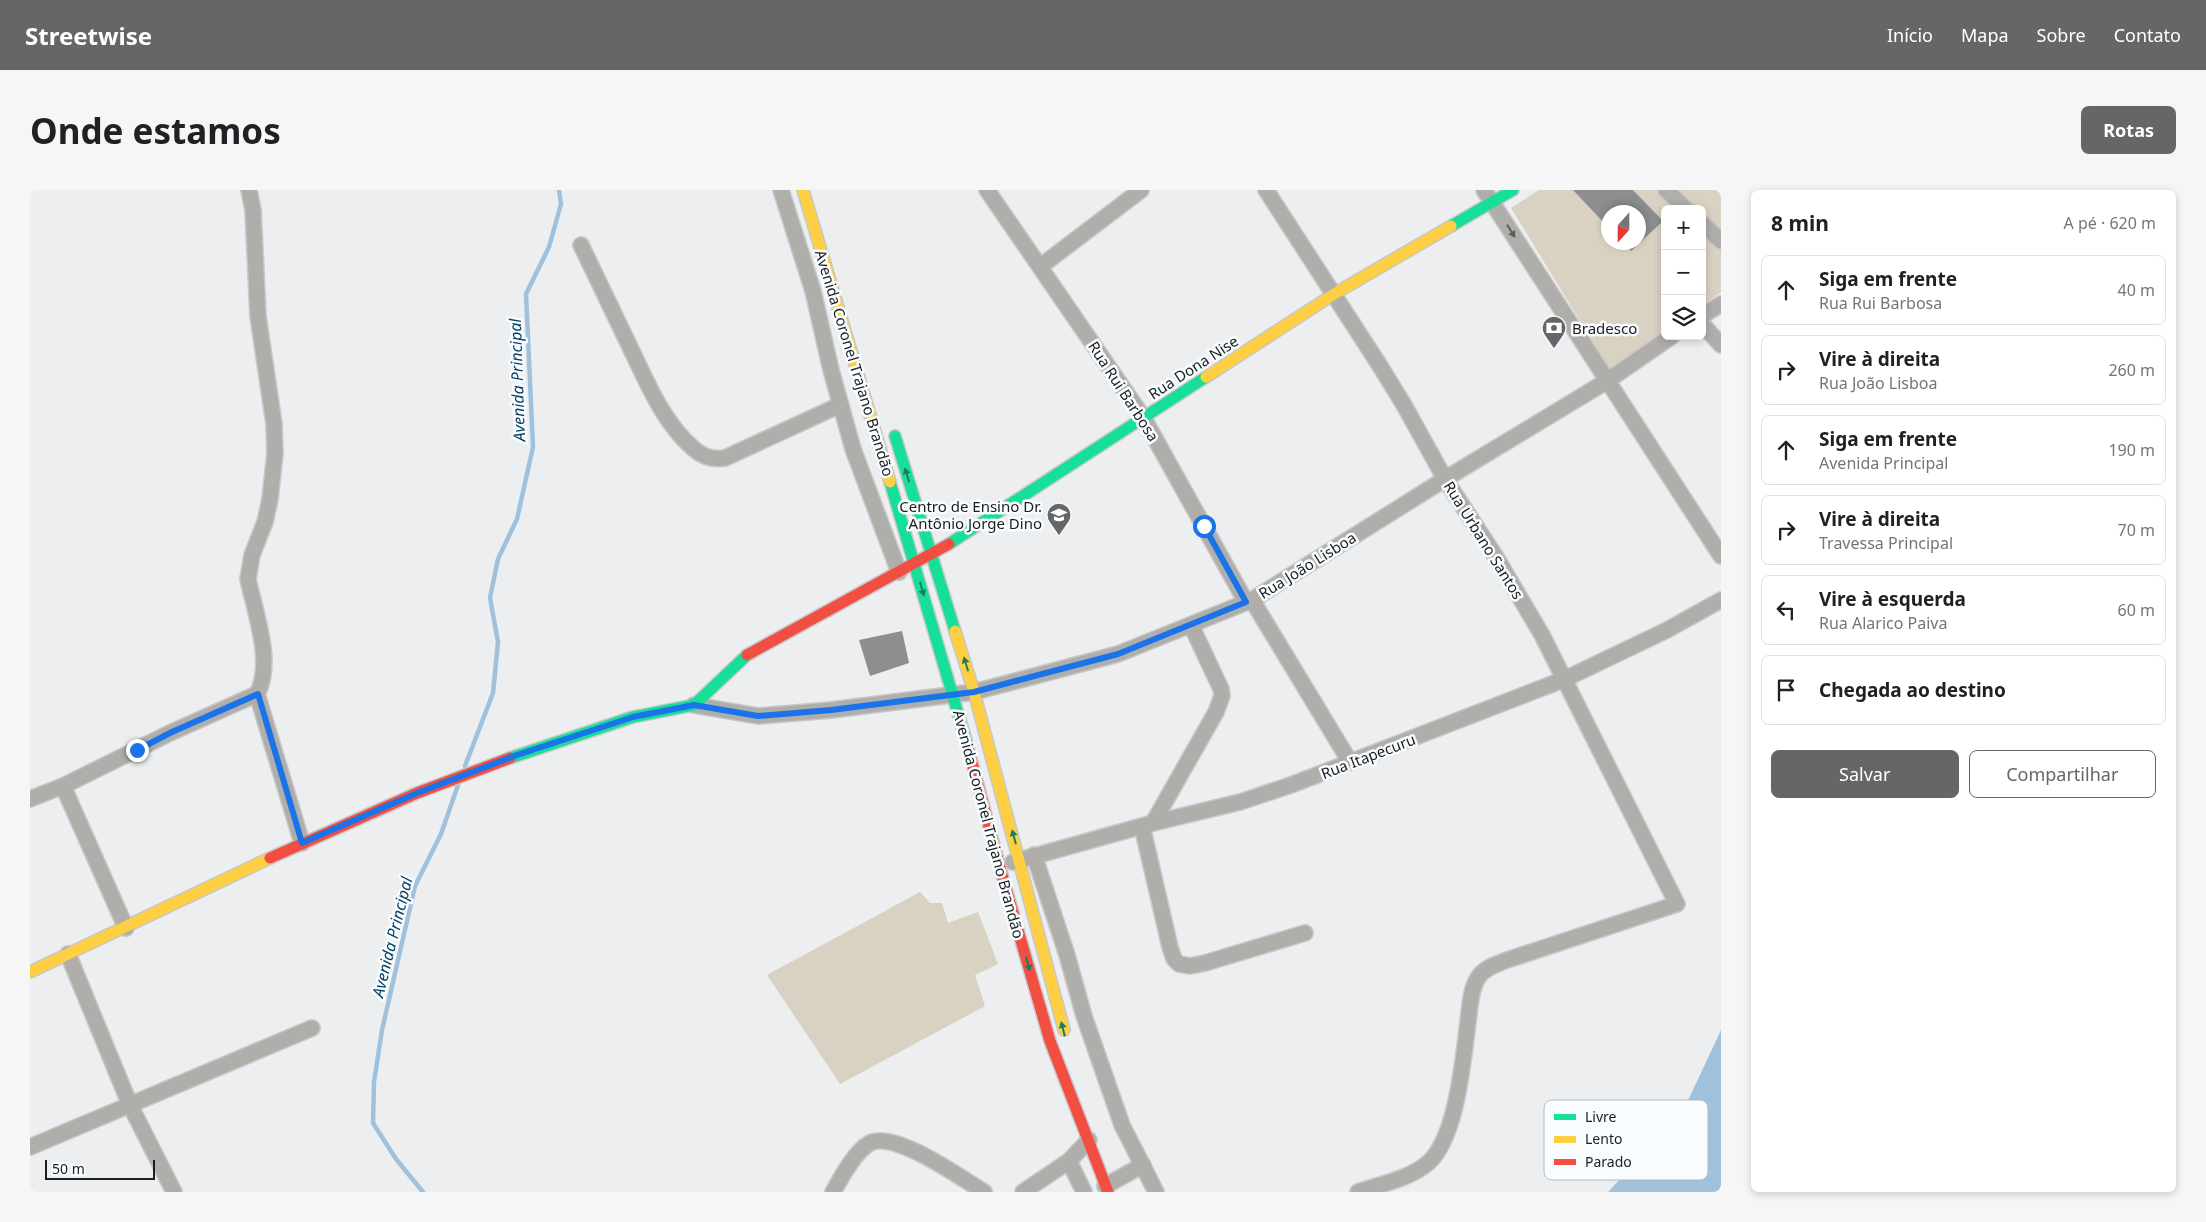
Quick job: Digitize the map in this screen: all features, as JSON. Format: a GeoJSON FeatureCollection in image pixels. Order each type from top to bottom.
{"type":"FeatureCollection","features":[{"type":"Feature","properties":{"kind":"street"},"geometry":{"type":"LineString","coordinates":[[30,799],[63,786],[172,732],[258,694],[262,686],[265,664],[248,579],[249,565],[265,522],[270,499],[275,453],[274,424],[258,316],[253,210],[249,190]]}},
{"type":"Feature","properties":{"kind":"street","name":"Avenida Coronel Trajano Brandão"},"geometry":{"type":"LineString","coordinates":[[781,190],[813,290],[840,405],[853,449],[899,572]]}},
{"type":"Feature","properties":{"kind":"street","name":"Avenida Coronel Trajano Brandão"},"geometry":{"type":"LineString","coordinates":[[803,190],[954,695],[1000,868],[1050,1041],[1091,1145]]}},
{"type":"Feature","properties":{"kind":"street","name":"Rua Rui Barbosa"},"geometry":{"type":"LineString","coordinates":[[987,190],[1143,417],[1249,601],[1350,762]]}},
{"type":"Feature","properties":{"kind":"street"},"geometry":{"type":"LineString","coordinates":[[1041,266],[1142,190]]}},
{"type":"Feature","properties":{"kind":"street","name":"Rua Urbano Santos"},"geometry":{"type":"LineString","coordinates":[[1266,190],[1404,405],[1445,479],[1496,557],[1542,635],[1677,904],[1507,960],[1491,967],[1478,976],[1471,995],[1460,1080],[1450,1121],[1439,1150],[1418,1170],[1358,1192]]}},
{"type":"Feature","properties":{"kind":"street","name":"Rua Dona Nise"},"geometry":{"type":"LineString","coordinates":[[915,564],[932,555],[1488,196],[1514,190]]}},
{"type":"Feature","properties":{"kind":"street"},"geometry":{"type":"LineString","coordinates":[[1666,190],[1682,205]]}},
{"type":"Feature","properties":{"kind":"street"},"geometry":{"type":"LineString","coordinates":[[1488,196],[1721,556]]}},
{"type":"Feature","properties":{"kind":"street"},"geometry":{"type":"LineString","coordinates":[[1706,228],[1721,241]]}},
{"type":"Feature","properties":{"kind":"street","name":"Avenida Coronel Trajano Brandão"},"geometry":{"type":"LineString","coordinates":[[581,245],[656,399],[681,435],[701,454],[708,458],[725,458],[840,405]]}},
{"type":"Feature","properties":{"kind":"street"},"geometry":{"type":"LineString","coordinates":[[1706,313],[1721,304]]}},
{"type":"Feature","properties":{"kind":"street"},"geometry":{"type":"LineString","coordinates":[[1706,328],[1721,345]]}},
{"type":"Feature","properties":{"kind":"street","name":"Rua João Lisboa"},"geometry":{"type":"LineString","coordinates":[[694,705],[758,716],[831,710],[974,692],[1118,654],[1249,601],[1607,381],[1666,340]]}},
{"type":"Feature","properties":{"kind":"street","name":"Avenida Coronel Trajano Brandão"},"geometry":{"type":"LineString","coordinates":[[890,422],[1027,858],[1068,1046]]}},
{"type":"Feature","properties":{"kind":"street"},"geometry":{"type":"LineString","coordinates":[[30,972],[302,843],[450,780],[633,717],[694,705],[751,652],[915,564]]}},
{"type":"Feature","properties":{"kind":"street","name":"Rua Itapecuru"},"geometry":{"type":"LineString","coordinates":[[1000,868],[1027,858],[1240,802],[1350,762],[1565,679],[1682,623],[1721,600]]}},
{"type":"Feature","properties":{"kind":"street"},"geometry":{"type":"LineString","coordinates":[[1191,625],[1218,681],[1222,696],[1216,712],[1148,825],[1170,947],[1174,959],[1179,964],[1190,966],[1305,933]]}},
{"type":"Feature","properties":{"kind":"street"},"geometry":{"type":"LineString","coordinates":[[258,694],[302,843]]}},
{"type":"Feature","properties":{"kind":"street"},"geometry":{"type":"LineString","coordinates":[[63,786],[126,928]]}},
{"type":"Feature","properties":{"kind":"street"},"geometry":{"type":"LineString","coordinates":[[1027,858],[1067,955],[1084,1016],[1122,1125],[1156,1192]]}},
{"type":"Feature","properties":{"kind":"street"},"geometry":{"type":"LineString","coordinates":[[68,954],[130,1105],[174,1192]]}},
{"type":"Feature","properties":{"kind":"street"},"geometry":{"type":"LineString","coordinates":[[30,1146],[312,1028]]}},
{"type":"Feature","properties":{"kind":"street","name":"Avenida Coronel Trajano Brandão"},"geometry":{"type":"LineString","coordinates":[[1075,1074],[1078,1111]]}},
{"type":"Feature","properties":{"kind":"street"},"geometry":{"type":"LineString","coordinates":[[833,1192],[842,1176],[866,1146],[876,1141],[890,1141],[914,1151],[984,1192]]}},
{"type":"Feature","properties":{"kind":"street"},"geometry":{"type":"LineString","coordinates":[[1023,1192],[1091,1145],[1103,1190],[1143,1166]]}},
{"type":"Feature","properties":{"kind":"street"},"geometry":{"type":"LineString","coordinates":[[1069,1161],[1084,1192]]}},
{"type":"Feature","properties":{"kind":"shaded area"},"geometry":{"type":"Polygon","coordinates":[[[1539,190],[1721,190],[1721,292],[1706,303],[1706,205],[1661,205],[1661,335],[1610,370],[1511,208],[1539,190]]]}},
{"type":"Feature","properties":{"kind":"shaded area"},"geometry":{"type":"Polygon","coordinates":[[[920,892],[930,903],[942,903],[948,923],[978,912],[998,964],[975,975],[985,1006],[840,1084],[767,975],[920,892]]]}},
{"type":"Feature","properties":{"kind":"water"},"geometry":{"type":"Polygon","coordinates":[[[1721,1030],[1721,1192],[1608,1192],[1619,1180],[1708,1180],[1708,1100],[1688,1100],[1721,1030]]]}},
{"type":"Feature","properties":{"kind":"building"},"geometry":{"type":"Polygon","coordinates":[[[1573,190],[1633,190],[1661,219],[1661,223],[1646,237],[1646,205],[1601,205],[1601,220],[1573,190]]]}},
{"type":"Feature","properties":{"kind":"building"},"geometry":{"type":"Polygon","coordinates":[[[902,631],[909,663],[870,676],[859,640],[902,631]]]}},
{"type":"Feature","properties":{"kind":"waterway","name":"Avenida Principal"},"geometry":{"type":"LineString","coordinates":[[465,766],[493,693],[498,642],[490,598],[498,559],[517,519],[533,447],[526,294],[549,247],[561,204],[559,190]]}},
{"type":"Feature","properties":{"kind":"waterway","name":"Avenida Principal"},"geometry":{"type":"LineString","coordinates":[[423,1192],[396,1159],[373,1123],[374,1082],[382,1030],[415,886],[441,834],[458,785]]}},
{"type":"Feature","properties":{"kind":"traffic: fast"},"geometry":{"type":"LineString","coordinates":[[1451,226],[1513,190]]}},
{"type":"Feature","properties":{"kind":"traffic: fast"},"geometry":{"type":"LineString","coordinates":[[949,544],[1206,377]]}},
{"type":"Feature","properties":{"kind":"traffic: fast"},"geometry":{"type":"LineString","coordinates":[[895,436],[955,631]]}},
{"type":"Feature","properties":{"kind":"traffic: fast"},"geometry":{"type":"LineString","coordinates":[[890,482],[967,744]]}},
{"type":"Feature","properties":{"kind":"traffic: fast"},"geometry":{"type":"LineString","coordinates":[[510,758],[633,717],[694,705],[747,655]]}},
{"type":"Feature","properties":{"kind":"traffic: slow"},"geometry":{"type":"LineString","coordinates":[[803,190],[890,482]]}},
{"type":"Feature","properties":{"kind":"traffic: slow"},"geometry":{"type":"LineString","coordinates":[[1206,377],[1334,294],[1451,226]]}},
{"type":"Feature","properties":{"kind":"traffic: slow"},"geometry":{"type":"LineString","coordinates":[[955,631],[974,692],[1064,1030]]}},
{"type":"Feature","properties":{"kind":"traffic: slow"},"geometry":{"type":"LineString","coordinates":[[30,972],[270,858]]}},
{"type":"Feature","properties":{"kind":"traffic: jam"},"geometry":{"type":"LineString","coordinates":[[747,655],[949,544]]}},
{"type":"Feature","properties":{"kind":"traffic: jam"},"geometry":{"type":"LineString","coordinates":[[967,744],[1000,868],[1050,1041],[1108,1192]]}},
{"type":"Feature","properties":{"kind":"traffic: jam"},"geometry":{"type":"LineString","coordinates":[[270,858],[417,793],[510,758]]}},
{"type":"Feature","properties":{"kind":"place","name":"Bradesco"},"geometry":{"type":"Point","coordinates":[1554,349]}},
{"type":"Feature","properties":{"kind":"place","name":"Centro de Ensino Dr. Antônio Jorge Dino"},"geometry":{"type":"Point","coordinates":[1059,536]}},
{"type":"Feature","properties":{"kind":"route"},"geometry":{"type":"LineString","coordinates":[[137,750],[218,710],[258,694],[302,843],[417,793],[517,755],[633,717],[694,705],[758,716],[831,710],[954,695],[974,692],[1118,654],[1246,602],[1204,526]]}}]}
